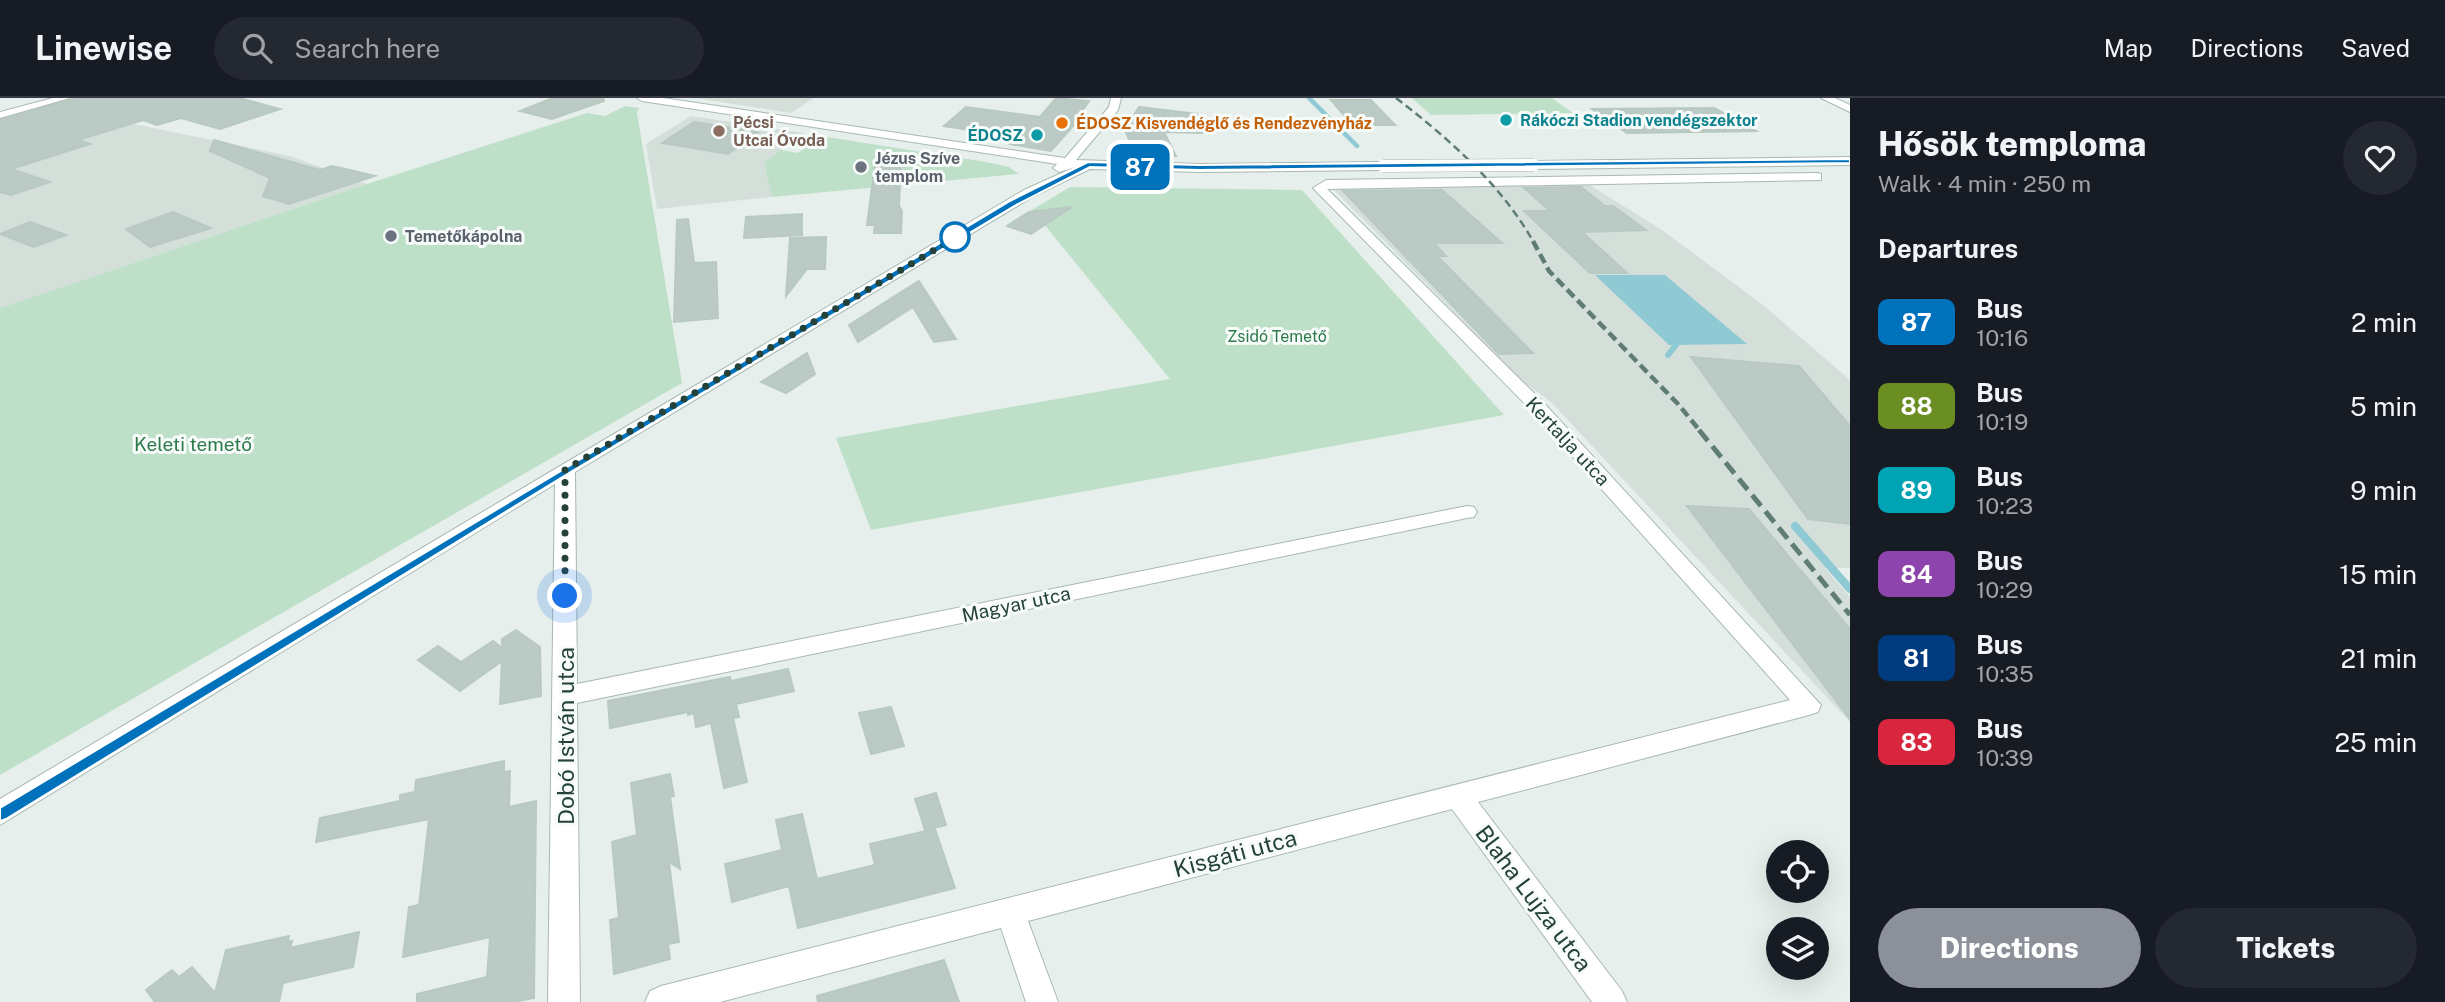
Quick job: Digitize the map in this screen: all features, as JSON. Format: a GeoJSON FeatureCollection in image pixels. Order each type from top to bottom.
{"type":"FeatureCollection","features":[{"type":"Feature","properties":{"kind":"street"},"geometry":{"type":"LineString","coordinates":[[0,115],[65,98]]}},
{"type":"Feature","properties":{"kind":"street"},"geometry":{"type":"LineString","coordinates":[[642,98],[1088,165],[1199,168],[1850,162]]}},
{"type":"Feature","properties":{"kind":"street"},"geometry":{"type":"LineString","coordinates":[[0,813],[565,470],[1031,180],[1069,162],[1114,108],[1116,98]]}},
{"type":"Feature","properties":{"kind":"street"},"geometry":{"type":"LineString","coordinates":[[1826,98],[1850,109]]}},
{"type":"Feature","properties":{"kind":"street"},"geometry":{"type":"LineString","coordinates":[[994,152],[1031,180]]}},
{"type":"Feature","properties":{"kind":"street"},"geometry":{"type":"LineString","coordinates":[[1762,162],[1826,170],[1850,176]]}},
{"type":"Feature","properties":{"kind":"street"},"geometry":{"type":"LineString","coordinates":[[1031,180],[1088,165]]}},
{"type":"Feature","properties":{"kind":"street","name":"Kertalja utca"},"geometry":{"type":"LineString","coordinates":[[1809,705],[1537,406],[1319,188],[1320,185],[1817,177]]}},
{"type":"Feature","properties":{"kind":"street","name":"Dobó István utca"},"geometry":{"type":"LineString","coordinates":[[564,1002],[565,470]]}},
{"type":"Feature","properties":{"kind":"street","name":"Magyar utca"},"geometry":{"type":"LineString","coordinates":[[565,696],[1467,512]]}},
{"type":"Feature","properties":{"kind":"street","name":"Kisgáti utca"},"geometry":{"type":"LineString","coordinates":[[661,1002],[1809,705]]}},
{"type":"Feature","properties":{"kind":"street","name":"Blaha Lujza utca"},"geometry":{"type":"LineString","coordinates":[[1457,794],[1611,1002]]}},
{"type":"Feature","properties":{"kind":"street"},"geometry":{"type":"LineString","coordinates":[[1010,912],[1042,1002]]}},
{"type":"Feature","properties":{"kind":"shaded area"},"geometry":{"type":"Polygon","coordinates":[[[695,98],[814,98],[791,113],[695,98]]]}},
{"type":"Feature","properties":{"kind":"shaded area"},"geometry":{"type":"Polygon","coordinates":[[[80,113],[290,156],[367,184],[0,308],[0,135],[80,113]]]}},
{"type":"Feature","properties":{"kind":"shaded area"},"geometry":{"type":"Polygon","coordinates":[[[691,116],[804,133],[764,163],[772,197],[657,209],[646,144],[691,116]]]}},
{"type":"Feature","properties":{"kind":"shaded area"},"geometry":{"type":"Polygon","coordinates":[[[1588,184],[1662,230],[1763,305],[1850,380],[1850,568],[1825,568],[1850,597],[1850,722],[1551,402],[1520,379],[1332,188],[1588,184]]]}},
{"type":"Feature","properties":{"kind":"green space"},"geometry":{"type":"Polygon","coordinates":[[[1412,98],[1552,98],[1573,113],[1431,115],[1412,98]]]}},
{"type":"Feature","properties":{"kind":"green space","name":"Keleti temető"},"geometry":{"type":"Polygon","coordinates":[[[625,106],[639,108],[637,113],[682,383],[0,775],[0,308],[367,184],[587,113],[605,116],[625,106]]]}},
{"type":"Feature","properties":{"kind":"green space"},"geometry":{"type":"Polygon","coordinates":[[[821,136],[986,162],[1009,167],[1019,174],[772,197],[764,163],[781,150],[798,153],[821,136]]]}},
{"type":"Feature","properties":{"kind":"green space","name":"Zsidó Temető"},"geometry":{"type":"Polygon","coordinates":[[[1070,187],[1302,190],[1504,415],[871,530],[836,438],[1170,379],[1039,218],[1025,214],[1070,187]]]}},
{"type":"Feature","properties":{"kind":"water"},"geometry":{"type":"Polygon","coordinates":[[[1595,275],[1665,275],[1747,344],[1669,345],[1595,275]]]}},
{"type":"Feature","properties":{"kind":"building"},"geometry":{"type":"Polygon","coordinates":[[[77,98],[239,98],[280,109],[220,129],[181,118],[157,125],[143,120],[78,140],[90,144],[11,169],[50,182],[11,195],[0,192],[0,120],[77,98]]]}},
{"type":"Feature","properties":{"kind":"building"},"geometry":{"type":"Polygon","coordinates":[[[553,98],[603,98],[604,101],[552,119],[520,111],[553,98]]]}},
{"type":"Feature","properties":{"kind":"building"},"geometry":{"type":"Polygon","coordinates":[[[1056,98],[1089,101],[1074,125],[1051,151],[1010,144],[1016,137],[944,126],[966,107],[1040,117],[1056,98]]]}},
{"type":"Feature","properties":{"kind":"building"},"geometry":{"type":"Polygon","coordinates":[[[1331,100],[1371,100],[1395,125],[1352,125],[1331,100]]]}},
{"type":"Feature","properties":{"kind":"building"},"geometry":{"type":"Polygon","coordinates":[[[1139,107],[1197,114],[1202,133],[1164,132],[1176,156],[1136,156],[1125,130],[1139,107]]]}},
{"type":"Feature","properties":{"kind":"building"},"geometry":{"type":"Polygon","coordinates":[[[1714,108],[1756,131],[1627,133],[1592,109],[1714,108]]]}},
{"type":"Feature","properties":{"kind":"building"},"geometry":{"type":"Polygon","coordinates":[[[694,122],[758,132],[728,154],[662,143],[694,122]]]}},
{"type":"Feature","properties":{"kind":"building"},"geometry":{"type":"Polygon","coordinates":[[[214,140],[320,170],[332,166],[375,176],[289,204],[263,196],[270,178],[210,151],[214,140]]]}},
{"type":"Feature","properties":{"kind":"building"},"geometry":{"type":"Polygon","coordinates":[[[875,164],[901,164],[901,233],[874,233],[875,225],[867,225],[875,164]]]}},
{"type":"Feature","properties":{"kind":"building"},"geometry":{"type":"Polygon","coordinates":[[[1581,187],[1605,206],[1613,206],[1646,230],[1582,232],[1627,273],[1590,273],[1524,211],[1550,211],[1524,188],[1581,187]]]}},
{"type":"Feature","properties":{"kind":"building"},"geometry":{"type":"Polygon","coordinates":[[[1442,190],[1502,243],[1434,243],[1446,256],[1437,256],[1533,353],[1499,354],[1343,191],[1442,190]]]}},
{"type":"Feature","properties":{"kind":"building"},"geometry":{"type":"Polygon","coordinates":[[[1072,207],[1031,234],[1007,226],[1029,212],[1072,207]]]}},
{"type":"Feature","properties":{"kind":"building"},"geometry":{"type":"Polygon","coordinates":[[[173,212],[211,228],[150,247],[126,229],[173,212]]]}},
{"type":"Feature","properties":{"kind":"building"},"geometry":{"type":"Polygon","coordinates":[[[802,214],[802,235],[744,238],[746,217],[802,214]]]}},
{"type":"Feature","properties":{"kind":"building"},"geometry":{"type":"Polygon","coordinates":[[[688,219],[694,263],[716,262],[718,318],[674,322],[677,220],[688,219]]]}},
{"type":"Feature","properties":{"kind":"building"},"geometry":{"type":"Polygon","coordinates":[[[30,222],[66,235],[34,247],[0,234],[30,222]]]}},
{"type":"Feature","properties":{"kind":"building"},"geometry":{"type":"Polygon","coordinates":[[[826,237],[825,269],[807,269],[786,296],[790,238],[826,237]]]}},
{"type":"Feature","properties":{"kind":"building"},"geometry":{"type":"Polygon","coordinates":[[[919,281],[956,339],[934,342],[913,307],[858,342],[849,325],[919,281]]]}},
{"type":"Feature","properties":{"kind":"building"},"geometry":{"type":"Polygon","coordinates":[[[807,353],[815,374],[786,393],[761,382],[807,353]]]}},
{"type":"Feature","properties":{"kind":"building"},"geometry":{"type":"Polygon","coordinates":[[[1691,357],[1799,366],[1850,426],[1850,524],[1808,519],[1691,357]]]}},
{"type":"Feature","properties":{"kind":"building"},"geometry":{"type":"Polygon","coordinates":[[[1687,506],[1749,509],[1850,629],[1850,719],[1687,506]]]}},
{"type":"Feature","properties":{"kind":"building"},"geometry":{"type":"Polygon","coordinates":[[[516,630],[540,647],[541,696],[500,704],[502,661],[460,691],[418,660],[438,646],[461,662],[493,641],[502,648],[502,639],[516,630]]]}},
{"type":"Feature","properties":{"kind":"building"},"geometry":{"type":"Polygon","coordinates":[[[788,669],[794,691],[736,704],[739,717],[733,718],[747,782],[724,788],[711,723],[696,727],[694,713],[610,728],[608,701],[730,677],[731,681],[788,669]]]}},
{"type":"Feature","properties":{"kind":"building"},"geometry":{"type":"Polygon","coordinates":[[[891,707],[904,746],[871,754],[859,713],[891,707]]]}},
{"type":"Feature","properties":{"kind":"building"},"geometry":{"type":"Polygon","coordinates":[[[504,761],[504,772],[510,771],[509,807],[536,801],[534,998],[514,1002],[417,1002],[417,994],[487,977],[490,937],[403,957],[409,907],[419,905],[429,819],[316,842],[320,818],[400,801],[400,795],[415,792],[416,780],[504,761]]]}},
{"type":"Feature","properties":{"kind":"building"},"geometry":{"type":"Polygon","coordinates":[[[670,774],[674,796],[670,797],[680,869],[669,862],[679,942],[668,944],[670,959],[614,974],[610,920],[619,918],[612,842],[637,835],[631,783],[670,774]]]}},
{"type":"Feature","properties":{"kind":"building"},"geometry":{"type":"Polygon","coordinates":[[[936,793],[946,825],[925,830],[915,799],[936,793]]]}},
{"type":"Feature","properties":{"kind":"building"},"geometry":{"type":"Polygon","coordinates":[[[802,814],[817,879],[875,865],[870,844],[935,829],[955,888],[798,928],[789,886],[732,902],[725,864],[782,850],[776,820],[802,814]]]}},
{"type":"Feature","properties":{"kind":"building"},"geometry":{"type":"Polygon","coordinates":[[[359,932],[353,967],[283,983],[279,1002],[155,1002],[146,990],[172,970],[179,977],[192,967],[215,993],[226,950],[289,936],[288,942],[292,941],[290,948],[359,932]]]}},
{"type":"Feature","properties":{"kind":"building"},"geometry":{"type":"Polygon","coordinates":[[[944,960],[959,1002],[818,1002],[817,996],[944,960]]]}},
{"type":"Feature","properties":{"kind":"waterway"},"geometry":{"type":"LineString","coordinates":[[1309,98],[1357,146]]}},
{"type":"Feature","properties":{"kind":"waterway"},"geometry":{"type":"LineString","coordinates":[[1668,355],[1676,345]]}},
{"type":"Feature","properties":{"kind":"waterway"},"geometry":{"type":"LineString","coordinates":[[1795,526],[1850,589]]}},
{"type":"Feature","properties":{"kind":"railway"},"geometry":{"type":"LineString","coordinates":[[1396,98],[1435,129],[1490,182],[1534,243]]}},
{"type":"Feature","properties":{"kind":"railway"},"geometry":{"type":"LineString","coordinates":[[1533,241],[1549,271],[1678,404],[1701,432]]}},
{"type":"Feature","properties":{"kind":"railway"},"geometry":{"type":"LineString","coordinates":[[1699,430],[1850,615]]}},
{"type":"Feature","properties":{"kind":"bus line","name":"87"},"geometry":{"type":"LineString","coordinates":[[0,813],[565,470],[1029,193],[1088,165],[1199,168],[1850,161]]}},
{"type":"Feature","properties":{"kind":"place","name":"Rákóczi Stadion vendégszektor"},"geometry":{"type":"Point","coordinates":[1506,120]}},
{"type":"Feature","properties":{"kind":"place","name":"ÉDOSZ Kisvendéglő és Rendezvényház"},"geometry":{"type":"Point","coordinates":[1062,123]}},
{"type":"Feature","properties":{"kind":"place","name":"Pécsi Utcai Óvoda"},"geometry":{"type":"Point","coordinates":[719,131]}},
{"type":"Feature","properties":{"kind":"place","name":"ÉDOSZ"},"geometry":{"type":"Point","coordinates":[1037,135]}},
{"type":"Feature","properties":{"kind":"place","name":"Jézus Szíve templom"},"geometry":{"type":"Point","coordinates":[861,167]}},
{"type":"Feature","properties":{"kind":"place","name":"Temetőkápolna"},"geometry":{"type":"Point","coordinates":[391,236]}},
{"type":"Feature","properties":{"kind":"route"},"geometry":{"type":"LineString","coordinates":[[565,596],[565,470],[958,236],[955,237]]}}]}
